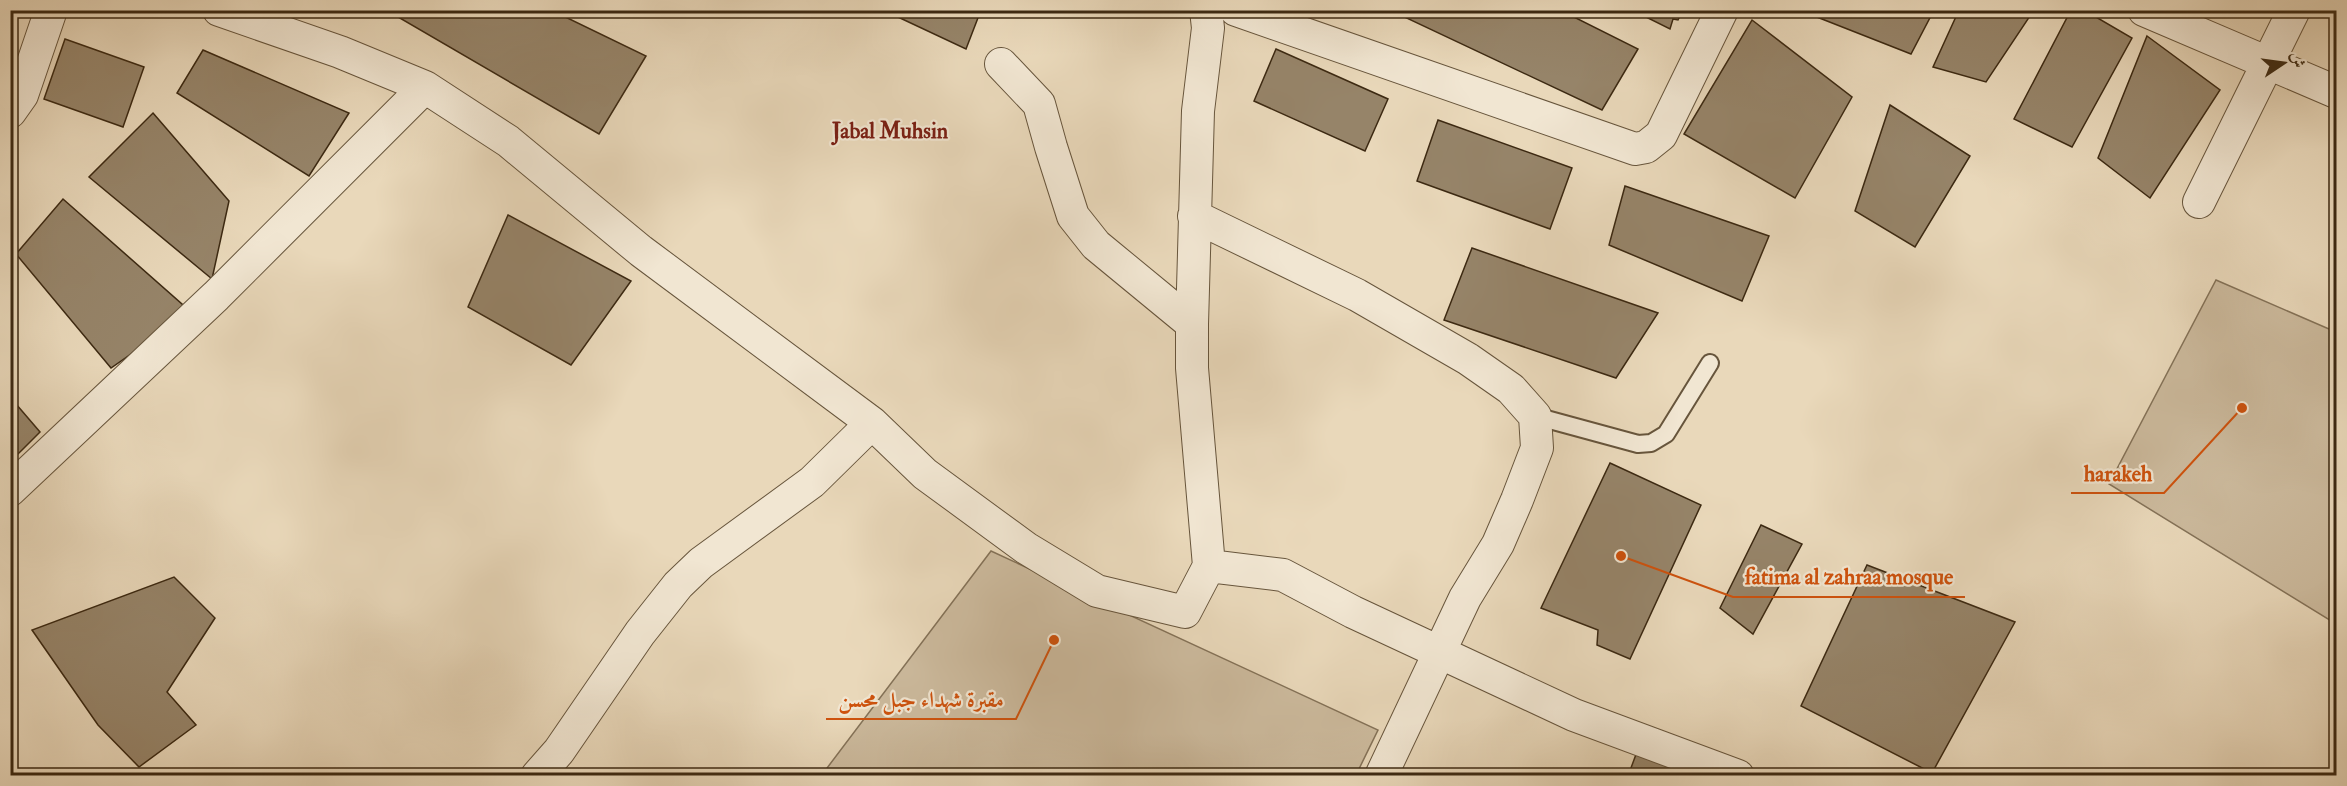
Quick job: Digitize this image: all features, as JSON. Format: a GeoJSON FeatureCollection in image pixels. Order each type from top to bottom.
{"type":"FeatureCollection","features":[{"type":"Feature","properties":{"kind":"street"},"geometry":{"type":"LineString","coordinates":[[10,112],[22,95],[51,10]]}},
{"type":"Feature","properties":{"kind":"street"},"geometry":{"type":"LineString","coordinates":[[219,10],[340,52],[425,87],[508,141],[641,251],[872,423],[926,474],[1026,548],[1097,591],[1185,612],[1209,566],[1192,368],[1198,111],[1208,28],[1206,10]]}},
{"type":"Feature","properties":{"kind":"street"},"geometry":{"type":"LineString","coordinates":[[1236,10],[1631,149],[1646,147],[1661,135],[1722,10]]}},
{"type":"Feature","properties":{"kind":"street"},"geometry":{"type":"LineString","coordinates":[[2144,10],[2337,92]]}},
{"type":"Feature","properties":{"kind":"street"},"geometry":{"type":"LineString","coordinates":[[2199,202],[2294,10]]}},
{"type":"Feature","properties":{"kind":"street"},"geometry":{"type":"LineString","coordinates":[[1000,64],[1039,104],[1073,216],[1096,245],[1192,324]]}},
{"type":"Feature","properties":{"kind":"street"},"geometry":{"type":"LineString","coordinates":[[10,490],[216,296],[425,87]]}},
{"type":"Feature","properties":{"kind":"street"},"geometry":{"type":"LineString","coordinates":[[1194,216],[1357,295],[1468,359],[1511,389],[1535,416],[1537,448],[1517,500],[1498,544],[1465,598],[1380,776]]}},
{"type":"Feature","properties":{"kind":"street"},"geometry":{"type":"LineString","coordinates":[[537,776],[559,751],[640,633],[678,585],[702,563],[812,482],[872,423]]}},
{"type":"Feature","properties":{"kind":"street"},"geometry":{"type":"LineString","coordinates":[[1209,566],[1283,575],[1353,612],[1574,715],[1738,776]]}},
{"type":"Feature","properties":{"kind":"lane"},"geometry":{"type":"LineString","coordinates":[[1535,416],[1638,444],[1651,443],[1666,434],[1710,363]]}},
{"type":"Feature","properties":{"kind":"shaded area"},"geometry":{"type":"Polygon","coordinates":[[[2216,280],[2336,332],[2336,624],[2109,484],[2216,280]]]}},
{"type":"Feature","properties":{"kind":"shaded area"},"geometry":{"type":"Polygon","coordinates":[[[991,551],[1378,730],[1356,775],[821,776],[991,551]]]}},
{"type":"Feature","properties":{"kind":"building"},"geometry":{"type":"Polygon","coordinates":[[[386,10],[551,10],[646,56],[599,134],[386,10]]]}},
{"type":"Feature","properties":{"kind":"building"},"geometry":{"type":"Polygon","coordinates":[[[883,10],[981,10],[966,49],[883,10]]]}},
{"type":"Feature","properties":{"kind":"building"},"geometry":{"type":"Polygon","coordinates":[[[1400,10],[1560,10],[1638,49],[1602,110],[1398,14],[1400,10]]]}},
{"type":"Feature","properties":{"kind":"building"},"geometry":{"type":"Polygon","coordinates":[[[1632,10],[1683,10],[1678,20],[1673,19],[1670,29],[1632,10]]]}},
{"type":"Feature","properties":{"kind":"building"},"geometry":{"type":"Polygon","coordinates":[[[1799,10],[1934,10],[1911,54],[1799,10]]]}},
{"type":"Feature","properties":{"kind":"building"},"geometry":{"type":"Polygon","coordinates":[[[1959,10],[2034,10],[1986,82],[1933,67],[1959,10]]]}},
{"type":"Feature","properties":{"kind":"building"},"geometry":{"type":"Polygon","coordinates":[[[2071,10],[2084,10],[2132,38],[2072,147],[2014,119],[2071,10]]]}},
{"type":"Feature","properties":{"kind":"building"},"geometry":{"type":"Polygon","coordinates":[[[1752,20],[1852,97],[1795,198],[1684,134],[1752,20]]]}},
{"type":"Feature","properties":{"kind":"building"},"geometry":{"type":"Polygon","coordinates":[[[2147,36],[2220,90],[2150,198],[2098,158],[2147,36]]]}},
{"type":"Feature","properties":{"kind":"building"},"geometry":{"type":"Polygon","coordinates":[[[65,39],[144,67],[123,127],[44,99],[65,39]]]}},
{"type":"Feature","properties":{"kind":"building"},"geometry":{"type":"Polygon","coordinates":[[[1276,49],[1388,99],[1365,151],[1254,101],[1276,49]]]}},
{"type":"Feature","properties":{"kind":"building"},"geometry":{"type":"Polygon","coordinates":[[[203,50],[349,113],[309,176],[177,93],[203,50]]]}},
{"type":"Feature","properties":{"kind":"building"},"geometry":{"type":"Polygon","coordinates":[[[1890,105],[1970,156],[1915,247],[1855,211],[1890,105]]]}},
{"type":"Feature","properties":{"kind":"building"},"geometry":{"type":"Polygon","coordinates":[[[153,113],[229,201],[212,279],[89,177],[153,113]]]}},
{"type":"Feature","properties":{"kind":"building"},"geometry":{"type":"Polygon","coordinates":[[[1438,120],[1572,168],[1550,229],[1417,181],[1438,120]]]}},
{"type":"Feature","properties":{"kind":"building"},"geometry":{"type":"Polygon","coordinates":[[[1625,186],[1769,236],[1742,301],[1609,245],[1625,186]]]}},
{"type":"Feature","properties":{"kind":"building"},"geometry":{"type":"Polygon","coordinates":[[[63,199],[191,312],[111,368],[16,254],[63,199]]]}},
{"type":"Feature","properties":{"kind":"building"},"geometry":{"type":"Polygon","coordinates":[[[508,215],[631,281],[571,365],[468,307],[508,215]]]}},
{"type":"Feature","properties":{"kind":"building"},"geometry":{"type":"Polygon","coordinates":[[[1472,248],[1658,313],[1616,378],[1444,320],[1472,248]]]}},
{"type":"Feature","properties":{"kind":"building"},"geometry":{"type":"Polygon","coordinates":[[[10,397],[40,432],[10,462],[10,397]]]}},
{"type":"Feature","properties":{"kind":"building"},"geometry":{"type":"Polygon","coordinates":[[[1610,463],[1701,505],[1630,659],[1597,645],[1598,630],[1541,608],[1610,463]]]}},
{"type":"Feature","properties":{"kind":"building"},"geometry":{"type":"Polygon","coordinates":[[[1761,525],[1802,544],[1753,634],[1720,608],[1761,525]]]}},
{"type":"Feature","properties":{"kind":"building"},"geometry":{"type":"Polygon","coordinates":[[[1867,565],[2015,622],[1932,773],[1801,706],[1867,565]]]}},
{"type":"Feature","properties":{"kind":"building"},"geometry":{"type":"Polygon","coordinates":[[[174,577],[215,618],[167,692],[196,725],[139,767],[98,725],[32,630],[174,577]]]}},
{"type":"Feature","properties":{"kind":"building"},"geometry":{"type":"Polygon","coordinates":[[[1638,749],[1690,776],[1628,776],[1638,749]]]}},
{"type":"Feature","properties":{"kind":"place","name":"harakeh"},"geometry":{"type":"Point","coordinates":[2242,408]}},
{"type":"Feature","properties":{"kind":"place","name":"fatima al zahraa mosque"},"geometry":{"type":"Point","coordinates":[1621,556]}},
{"type":"Feature","properties":{"kind":"place","name":"مقبرة شهداء جبل محسن"},"geometry":{"type":"Point","coordinates":[1054,640]}},
{"type":"Feature","properties":{"kind":"district","name":"Jabal Muhsin"},"geometry":{"type":"Point","coordinates":[890,130]}}]}
